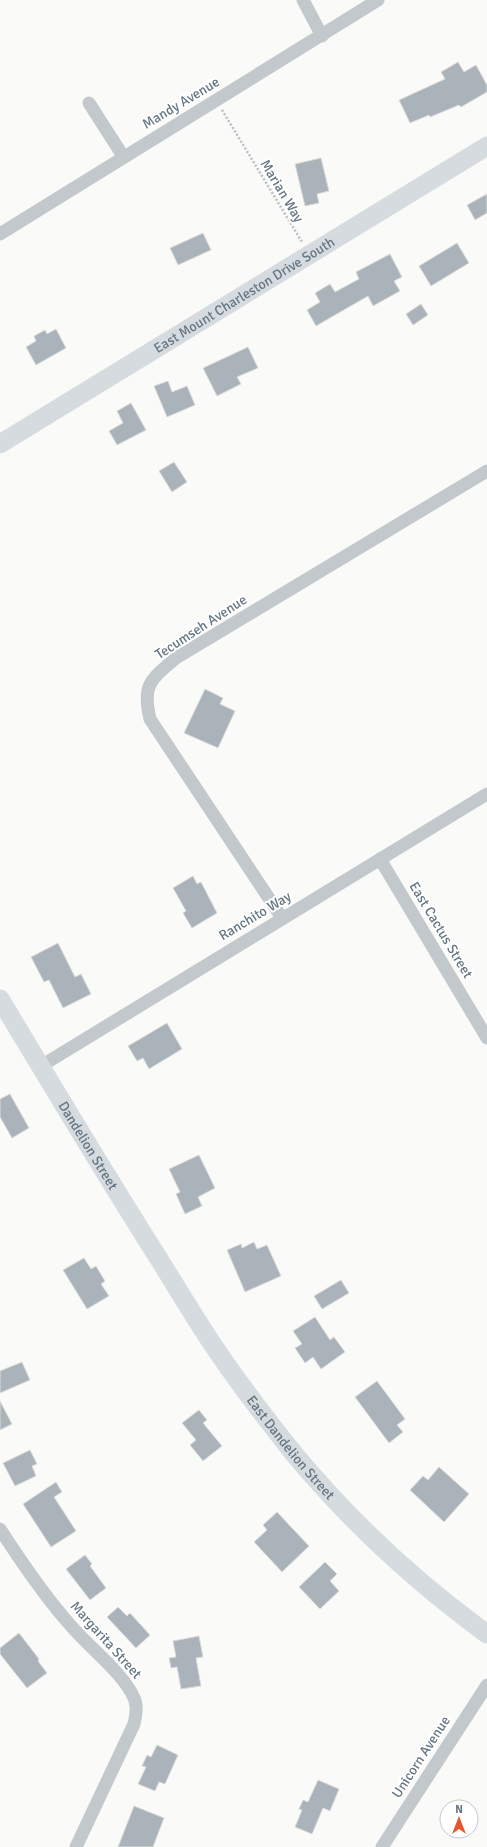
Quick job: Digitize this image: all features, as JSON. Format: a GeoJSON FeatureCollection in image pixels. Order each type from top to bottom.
{"type":"FeatureCollection","features":[{"type":"Feature","properties":{"kind":"street"},"geometry":{"type":"LineString","coordinates":[[303,0],[322,36]]}},
{"type":"Feature","properties":{"kind":"street","name":"Mandy Avenue"},"geometry":{"type":"LineString","coordinates":[[0,234],[123,156],[216,101],[378,0]]}},
{"type":"Feature","properties":{"kind":"street"},"geometry":{"type":"LineString","coordinates":[[88,103],[123,156]]}},
{"type":"Feature","properties":{"kind":"street","name":"East Mount Charleston Drive South"},"geometry":{"type":"LineString","coordinates":[[0,444],[487,146]]}},
{"type":"Feature","properties":{"kind":"street","name":"Tecumseh Avenue"},"geometry":{"type":"LineString","coordinates":[[282,918],[150,719],[146,701],[148,688],[156,675],[176,658],[487,471]]}},
{"type":"Feature","properties":{"kind":"street","name":"Ranchito Way"},"geometry":{"type":"LineString","coordinates":[[41,1066],[487,794]]}},
{"type":"Feature","properties":{"kind":"street","name":"East Cactus Street"},"geometry":{"type":"LineString","coordinates":[[380,859],[487,1038]]}},
{"type":"Feature","properties":{"kind":"street","name":"Dandelion Street"},"geometry":{"type":"LineString","coordinates":[[0,999],[137,1223]]}},
{"type":"Feature","properties":{"kind":"street","name":"East Dandelion Street"},"geometry":{"type":"LineString","coordinates":[[137,1223],[215,1348],[261,1412],[297,1456],[343,1508],[401,1564],[462,1616],[487,1634]]}},
{"type":"Feature","properties":{"kind":"street","name":"Margarita Street"},"geometry":{"type":"LineString","coordinates":[[0,1529],[33,1579],[72,1628],[127,1685],[135,1699],[136,1715],[134,1724],[76,1847]]}},
{"type":"Feature","properties":{"kind":"street","name":"Unicorn Avenue"},"geometry":{"type":"LineString","coordinates":[[382,1847],[487,1685]]}},
{"type":"Feature","properties":{"kind":"path","name":"Marian Way"},"geometry":{"type":"LineString","coordinates":[[216,101],[310,255]]}},
{"type":"Feature","properties":{"kind":"building"},"geometry":{"type":"Polygon","coordinates":[[[458,62],[464,72],[476,65],[487,85],[487,92],[461,107],[459,105],[430,117],[429,115],[410,123],[399,100],[445,79],[441,72],[458,62]]]}},
{"type":"Feature","properties":{"kind":"building"},"geometry":{"type":"Polygon","coordinates":[[[321,158],[329,191],[317,194],[319,203],[305,206],[295,164],[321,158]]]}},
{"type":"Feature","properties":{"kind":"building"},"geometry":{"type":"Polygon","coordinates":[[[487,194],[487,213],[475,220],[467,205],[487,194]]]}},
{"type":"Feature","properties":{"kind":"building"},"geometry":{"type":"Polygon","coordinates":[[[203,233],[211,250],[178,265],[170,248],[203,233]]]}},
{"type":"Feature","properties":{"kind":"building"},"geometry":{"type":"Polygon","coordinates":[[[457,243],[469,263],[431,286],[419,266],[457,243]]]}},
{"type":"Feature","properties":{"kind":"building"},"geometry":{"type":"Polygon","coordinates":[[[390,254],[402,277],[394,281],[400,291],[373,306],[368,296],[316,326],[307,310],[320,302],[315,293],[330,284],[335,292],[359,279],[356,272],[390,254]]]}},
{"type":"Feature","properties":{"kind":"building"},"geometry":{"type":"Polygon","coordinates":[[[421,304],[428,315],[413,325],[406,314],[421,304]]]}},
{"type":"Feature","properties":{"kind":"building"},"geometry":{"type":"Polygon","coordinates":[[[56,329],[66,348],[36,365],[26,347],[36,341],[34,336],[45,330],[47,334],[56,329]]]}},
{"type":"Feature","properties":{"kind":"building"},"geometry":{"type":"Polygon","coordinates":[[[248,347],[258,368],[237,377],[241,384],[217,396],[203,368],[248,347]]]}},
{"type":"Feature","properties":{"kind":"building"},"geometry":{"type":"Polygon","coordinates":[[[168,381],[172,392],[187,386],[195,405],[167,417],[154,386],[168,381]]]}},
{"type":"Feature","properties":{"kind":"building"},"geometry":{"type":"Polygon","coordinates":[[[131,403],[146,430],[117,445],[109,431],[123,423],[117,411],[131,403]]]}},
{"type":"Feature","properties":{"kind":"building"},"geometry":{"type":"Polygon","coordinates":[[[174,462],[187,482],[172,492],[159,471],[174,462]]]}},
{"type":"Feature","properties":{"kind":"building"},"geometry":{"type":"Polygon","coordinates":[[[205,689],[223,698],[220,704],[235,711],[218,748],[184,733],[205,689]]]}},
{"type":"Feature","properties":{"kind":"building"},"geometry":{"type":"Polygon","coordinates":[[[193,876],[197,884],[201,882],[217,913],[192,928],[183,913],[186,911],[173,888],[193,876]]]}},
{"type":"Feature","properties":{"kind":"building"},"geometry":{"type":"Polygon","coordinates":[[[58,943],[75,977],[81,974],[91,994],[63,1008],[49,980],[44,982],[31,957],[58,943]]]}},
{"type":"Feature","properties":{"kind":"building"},"geometry":{"type":"Polygon","coordinates":[[[167,1023],[182,1049],[149,1069],[143,1058],[137,1061],[128,1046],[167,1023]]]}},
{"type":"Feature","properties":{"kind":"building"},"geometry":{"type":"Polygon","coordinates":[[[10,1094],[29,1128],[12,1138],[0,1117],[0,1099],[10,1094]]]}},
{"type":"Feature","properties":{"kind":"building"},"geometry":{"type":"Polygon","coordinates":[[[199,1155],[215,1188],[198,1197],[202,1206],[185,1214],[176,1194],[180,1192],[169,1169],[199,1155]]]}},
{"type":"Feature","properties":{"kind":"building"},"geometry":{"type":"Polygon","coordinates":[[[254,1242],[257,1249],[267,1245],[281,1276],[245,1292],[227,1250],[241,1244],[242,1248],[254,1242]]]}},
{"type":"Feature","properties":{"kind":"building"},"geometry":{"type":"Polygon","coordinates":[[[84,1258],[91,1269],[96,1266],[105,1281],[101,1284],[109,1296],[87,1309],[63,1270],[84,1258]]]}},
{"type":"Feature","properties":{"kind":"building"},"geometry":{"type":"Polygon","coordinates":[[[341,1280],[349,1293],[322,1309],[314,1296],[341,1280]]]}},
{"type":"Feature","properties":{"kind":"building"},"geometry":{"type":"Polygon","coordinates":[[[315,1317],[330,1340],[334,1337],[345,1352],[321,1369],[313,1357],[305,1363],[295,1348],[302,1344],[293,1331],[315,1317]]]}},
{"type":"Feature","properties":{"kind":"building"},"geometry":{"type":"Polygon","coordinates":[[[22,1362],[30,1380],[0,1393],[0,1371],[22,1362]]]}},
{"type":"Feature","properties":{"kind":"building"},"geometry":{"type":"Polygon","coordinates":[[[377,1381],[405,1419],[397,1425],[403,1432],[389,1443],[355,1397],[377,1381]]]}},
{"type":"Feature","properties":{"kind":"building"},"geometry":{"type":"Polygon","coordinates":[[[0,1401],[12,1424],[0,1430],[0,1401]]]}},
{"type":"Feature","properties":{"kind":"building"},"geometry":{"type":"Polygon","coordinates":[[[199,1410],[207,1420],[203,1423],[222,1446],[203,1461],[190,1445],[196,1440],[182,1423],[199,1410]]]}},
{"type":"Feature","properties":{"kind":"building"},"geometry":{"type":"Polygon","coordinates":[[[30,1450],[37,1464],[32,1466],[36,1476],[15,1486],[3,1463],[30,1450]]]}},
{"type":"Feature","properties":{"kind":"building"},"geometry":{"type":"Polygon","coordinates":[[[439,1467],[469,1494],[444,1522],[410,1490],[423,1476],[428,1480],[439,1467]]]}},
{"type":"Feature","properties":{"kind":"building"},"geometry":{"type":"Polygon","coordinates":[[[56,1482],[62,1492],[54,1497],[76,1531],[51,1547],[23,1504],[56,1482]]]}},
{"type":"Feature","properties":{"kind":"building"},"geometry":{"type":"Polygon","coordinates":[[[277,1512],[309,1546],[282,1572],[254,1542],[267,1530],[263,1525],[277,1512]]]}},
{"type":"Feature","properties":{"kind":"building"},"geometry":{"type":"Polygon","coordinates":[[[85,1555],[92,1564],[90,1566],[106,1588],[90,1600],[66,1569],[85,1555]]]}},
{"type":"Feature","properties":{"kind":"building"},"geometry":{"type":"Polygon","coordinates":[[[325,1562],[337,1574],[330,1581],[339,1591],[320,1609],[299,1587],[325,1562]]]}},
{"type":"Feature","properties":{"kind":"building"},"geometry":{"type":"Polygon","coordinates":[[[118,1607],[127,1616],[130,1613],[150,1635],[136,1648],[107,1617],[118,1607]]]}},
{"type":"Feature","properties":{"kind":"building"},"geometry":{"type":"Polygon","coordinates":[[[19,1633],[39,1659],[38,1661],[47,1673],[27,1688],[0,1654],[0,1648],[19,1633]]]}},
{"type":"Feature","properties":{"kind":"building"},"geometry":{"type":"Polygon","coordinates":[[[199,1636],[203,1657],[196,1658],[201,1686],[181,1689],[177,1667],[171,1668],[169,1658],[176,1657],[173,1641],[199,1636]]]}},
{"type":"Feature","properties":{"kind":"building"},"geometry":{"type":"Polygon","coordinates":[[[157,1745],[178,1755],[165,1784],[159,1782],[155,1791],[138,1784],[146,1767],[142,1766],[147,1755],[151,1757],[157,1745]]]}},
{"type":"Feature","properties":{"kind":"building"},"geometry":{"type":"Polygon","coordinates":[[[318,1780],[339,1789],[330,1811],[323,1808],[312,1834],[295,1827],[302,1810],[299,1809],[303,1800],[308,1802],[318,1780]]]}},
{"type":"Feature","properties":{"kind":"building"},"geometry":{"type":"Polygon","coordinates":[[[134,1806],[164,1818],[153,1847],[118,1847],[134,1806]]]}}]}
